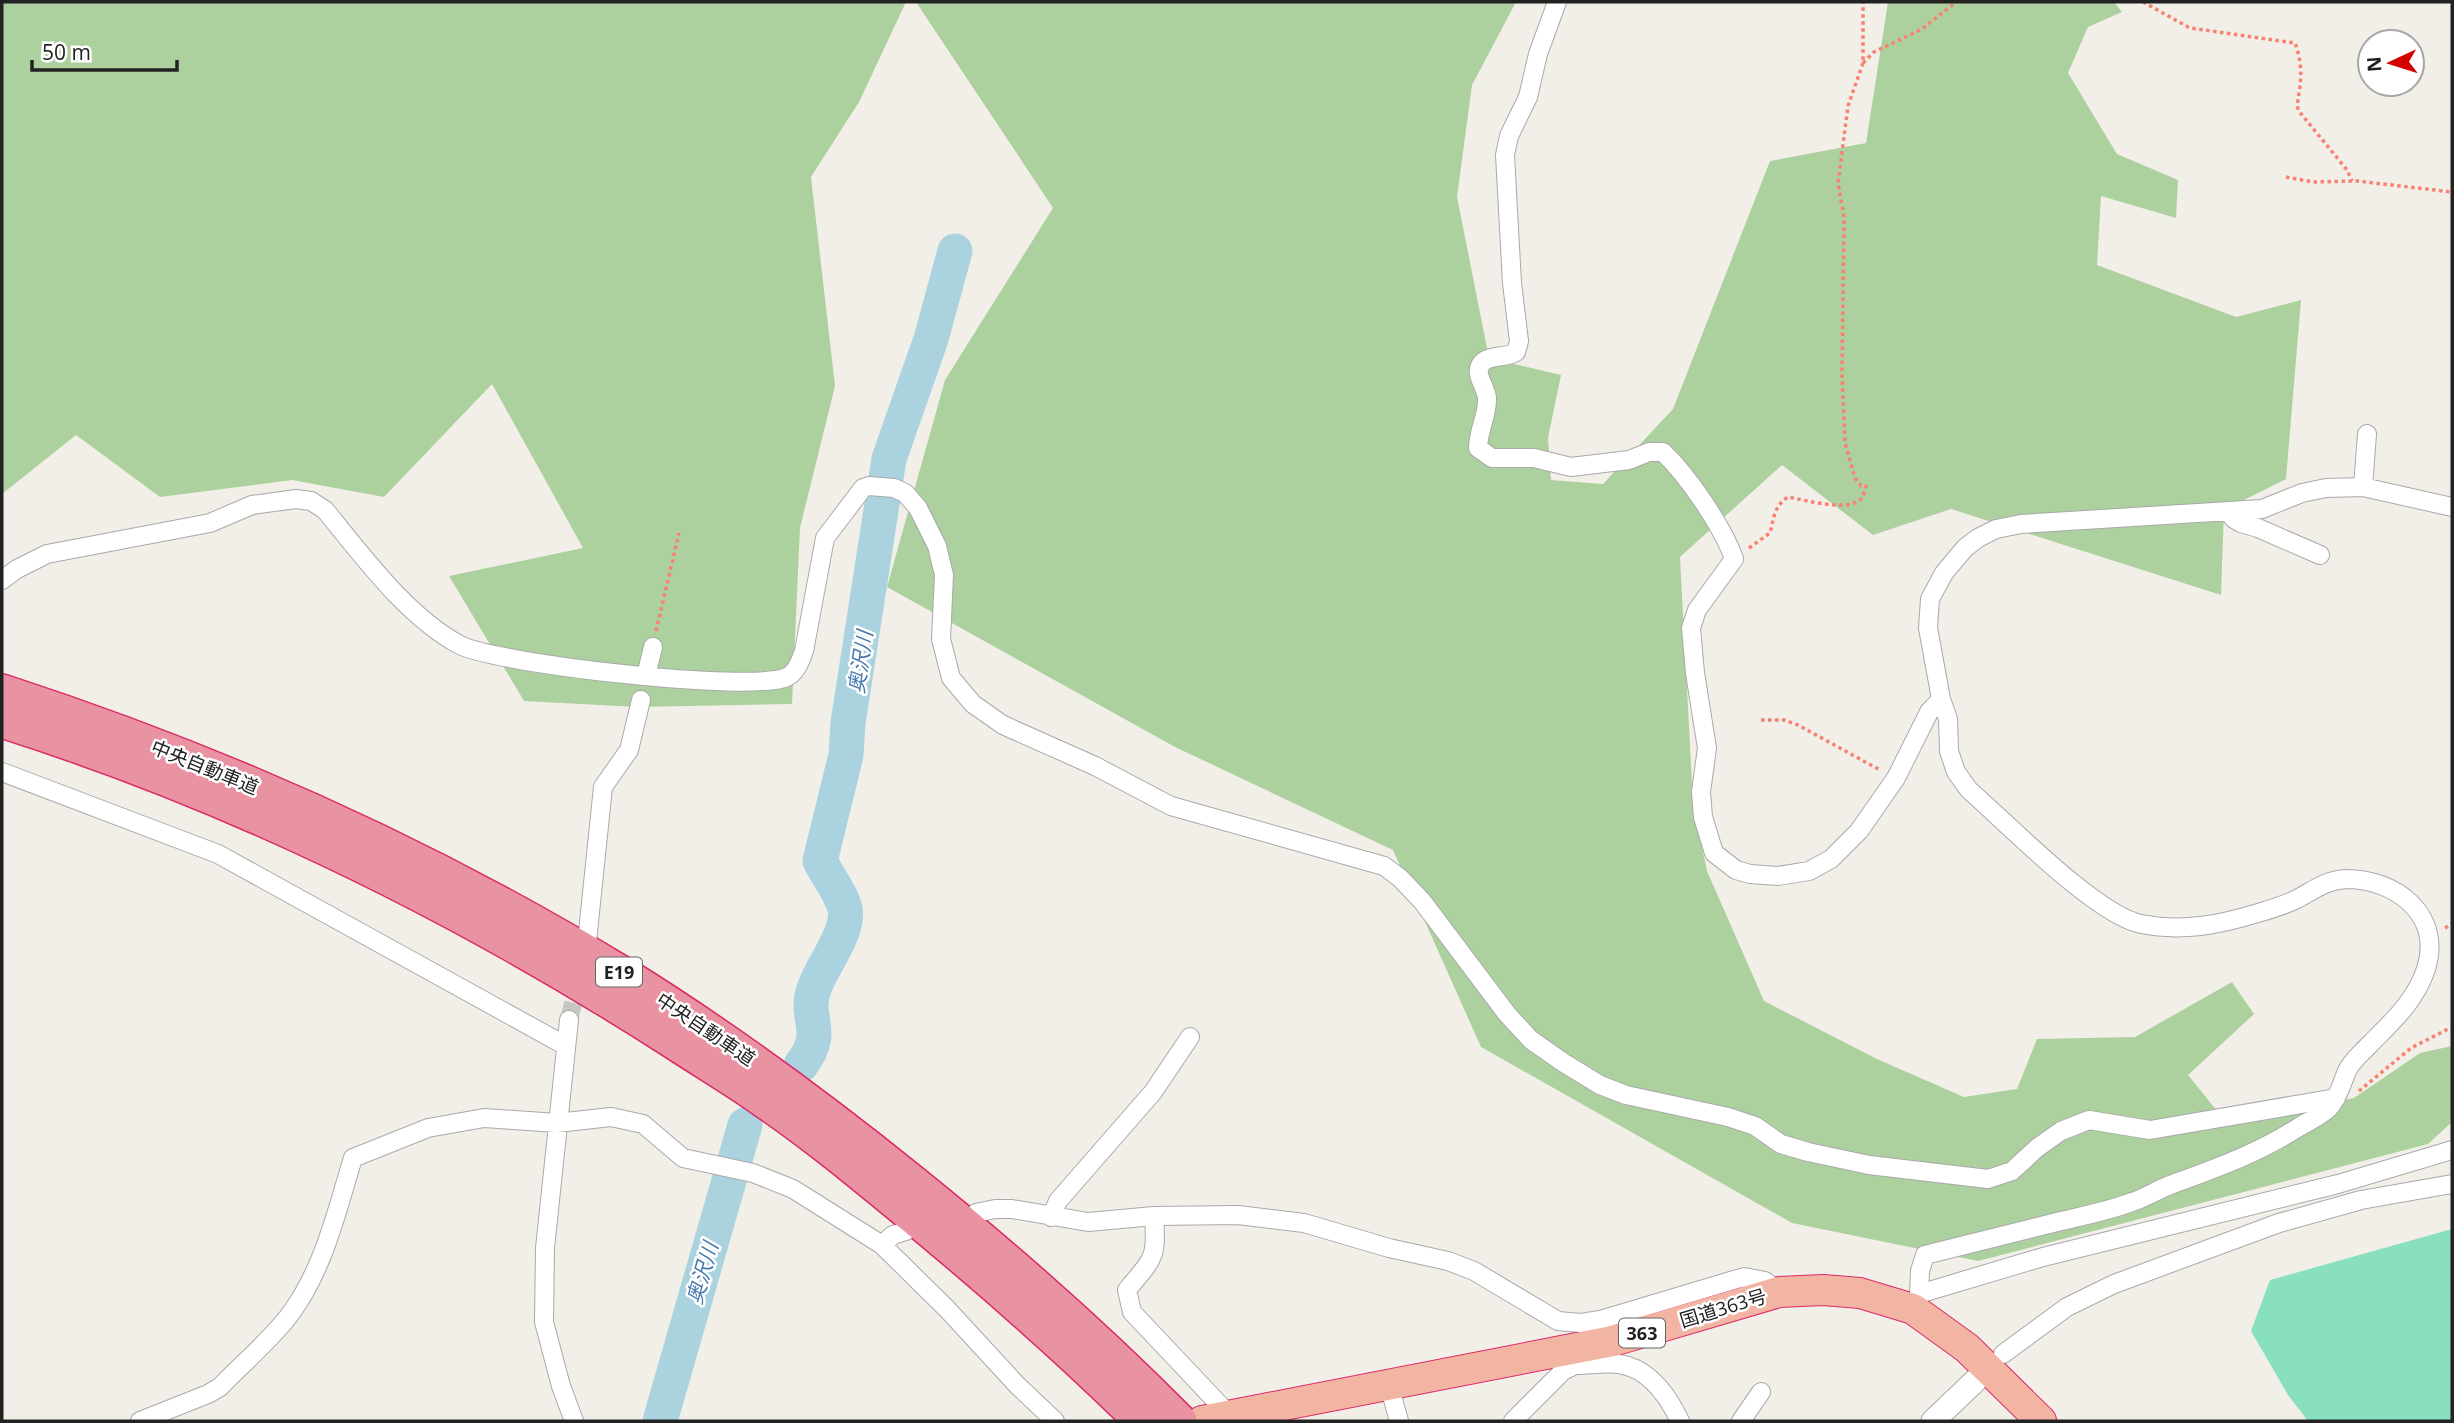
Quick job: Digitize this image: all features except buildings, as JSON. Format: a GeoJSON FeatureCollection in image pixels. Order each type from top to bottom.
{"type":"FeatureCollection","features":[{"type":"Feature","properties":{"kind":"highway","name":"中央自動車道"},"geometry":{"type":"LineString","coordinates":[[2,691],[184,756],[353,829],[499,904],[622,974],[778,1077],[879,1154],[1028,1278],[1102,1344],[1141,1408]]}},
{"type":"Feature","properties":{"kind":"highway","name":"中央自動車道"},"geometry":{"type":"LineString","coordinates":[[2,720],[151,772],[282,828],[405,886],[606,998],[764,1101],[862,1175],[1141,1408],[1180,1421]]}},
{"type":"Feature","properties":{"kind":"highway","name":"国道363号"},"geometry":{"type":"LineString","coordinates":[[1222,1419],[1389,1385],[1574,1357],[1613,1341],[1779,1292],[1823,1290],[1916,1302],[2041,1421]]}},
{"type":"Feature","properties":{"kind":"street"},"geometry":{"type":"LineString","coordinates":[[1558,2],[1538,54],[1528,97],[1509,136],[1505,155],[1512,283],[1519,341],[1516,352],[1486,359],[1479,369],[1479,379],[1487,400],[1478,434],[1478,448],[1492,458],[1534,458],[1571,467],[1629,460],[1649,452],[1663,453],[1677,465],[1728,542],[1734,559],[1697,610],[1691,628],[1707,748],[1702,792],[1703,817],[1714,853],[1736,870],[1778,876],[1809,871],[1831,859],[1859,831],[1896,778],[1929,712],[1941,699]]}},
{"type":"Feature","properties":{"kind":"street"},"geometry":{"type":"LineString","coordinates":[[2363,487],[2367,434]]}},
{"type":"Feature","properties":{"kind":"street"},"geometry":{"type":"LineString","coordinates":[[2452,507],[2363,487],[2326,488],[2302,493],[2262,509],[2021,524],[1996,529],[1978,538],[1965,548],[1944,573],[1930,599],[1928,628],[1941,699],[1948,719],[1949,751],[1956,772],[1969,790],[2103,905],[2139,923],[2171,927],[2207,926],[2275,907],[2297,899],[2317,886],[2347,879],[2376,883],[2397,893],[2419,912],[2430,935],[2426,969],[2413,996],[2399,1015],[2351,1063],[2338,1094],[2323,1112],[2268,1147],[2169,1185],[2134,1202],[1925,1255],[1916,1302],[2043,1257],[2339,1184],[2452,1150]]}},
{"type":"Feature","properties":{"kind":"street"},"geometry":{"type":"LineString","coordinates":[[2,580],[47,554],[210,523],[251,505],[296,499],[310,501],[325,510],[426,622],[462,647],[505,659],[646,676],[759,682],[789,676],[798,666],[804,651],[825,538],[863,488],[894,488],[905,493],[918,508],[937,546],[944,575],[941,639],[951,678],[973,704],[1003,725],[1095,766],[1171,806],[1384,866],[1422,901],[1507,1014],[1531,1040],[1600,1085],[1626,1096],[1728,1117],[1755,1126],[1782,1144],[1808,1152],[1869,1165],[1988,1179],[2012,1171],[2061,1131],[2089,1120],[2150,1130],[2338,1094]]}},
{"type":"Feature","properties":{"kind":"street"},"geometry":{"type":"LineString","coordinates":[[2228,512],[2241,523],[2320,555]]}},
{"type":"Feature","properties":{"kind":"street"},"geometry":{"type":"LineString","coordinates":[[646,676],[653,647]]}},
{"type":"Feature","properties":{"kind":"street"},"geometry":{"type":"LineString","coordinates":[[586,951],[603,787],[629,750],[641,700]]}},
{"type":"Feature","properties":{"kind":"street"},"geometry":{"type":"LineString","coordinates":[[2,772],[218,854],[566,1046]]}},
{"type":"Feature","properties":{"kind":"street"},"geometry":{"type":"LineString","coordinates":[[569,1020],[556,1123],[556,1148],[545,1248],[544,1322],[561,1386],[574,1421]]}},
{"type":"Feature","properties":{"kind":"street"},"geometry":{"type":"LineString","coordinates":[[1051,1217],[1058,1201],[1153,1092],[1190,1037]]}},
{"type":"Feature","properties":{"kind":"street"},"geometry":{"type":"LineString","coordinates":[[140,1421],[220,1387],[290,1315],[303,1294],[327,1242],[353,1158],[428,1128],[449,1123],[484,1118],[556,1123],[611,1117],[643,1124],[683,1158],[753,1173],[793,1189],[882,1245],[1055,1421]]}},
{"type":"Feature","properties":{"kind":"street"},"geometry":{"type":"LineString","coordinates":[[2003,1354],[2067,1307],[2114,1284],[2279,1223],[2361,1200],[2452,1184]]}},
{"type":"Feature","properties":{"kind":"street"},"geometry":{"type":"LineString","coordinates":[[976,1213],[1012,1209],[1088,1222],[1154,1216],[1238,1215],[1304,1223],[1389,1248],[1448,1261],[1474,1271],[1558,1321],[1581,1323],[1600,1320],[1744,1277],[1765,1282],[1779,1292]]}},
{"type":"Feature","properties":{"kind":"street"},"geometry":{"type":"LineString","coordinates":[[1154,1216],[1156,1247],[1152,1260],[1127,1290],[1132,1312],[1222,1419]]}},
{"type":"Feature","properties":{"kind":"street"},"geometry":{"type":"LineString","coordinates":[[882,1245],[892,1235],[906,1231]]}},
{"type":"Feature","properties":{"kind":"street"},"geometry":{"type":"LineString","coordinates":[[1513,1421],[1574,1357],[1620,1364],[1648,1375],[1672,1404],[1680,1421]]}},
{"type":"Feature","properties":{"kind":"street"},"geometry":{"type":"LineString","coordinates":[[1933,1421],[1975,1381]]}},
{"type":"Feature","properties":{"kind":"street"},"geometry":{"type":"LineString","coordinates":[[1389,1385],[1399,1421]]}},
{"type":"Feature","properties":{"kind":"street"},"geometry":{"type":"LineString","coordinates":[[1741,1421],[1761,1392]]}},
{"type":"Feature","properties":{"kind":"path"},"geometry":{"type":"LineString","coordinates":[[1734,557],[1770,533],[1776,509],[1788,498],[1843,506],[1861,498],[1866,486],[1861,485],[1855,478],[1845,443],[1842,374],[1844,217],[1838,183],[1848,106],[1863,63],[1863,2]]}},
{"type":"Feature","properties":{"kind":"path"},"geometry":{"type":"LineString","coordinates":[[1863,63],[1874,52],[1922,29],[1956,2]]}},
{"type":"Feature","properties":{"kind":"path"},"geometry":{"type":"LineString","coordinates":[[2144,2],[2190,28],[2295,43],[2301,85],[2297,97],[2298,110],[2347,170],[2352,181]]}},
{"type":"Feature","properties":{"kind":"path"},"geometry":{"type":"LineString","coordinates":[[2286,177],[2313,182],[2352,181],[2452,192]]}},
{"type":"Feature","properties":{"kind":"path"},"geometry":{"type":"LineString","coordinates":[[653,647],[679,533]]}},
{"type":"Feature","properties":{"kind":"path"},"geometry":{"type":"LineString","coordinates":[[1762,720],[1784,720],[1798,725],[1896,778]]}},
{"type":"Feature","properties":{"kind":"path"},"geometry":{"type":"LineString","coordinates":[[2338,1094],[2354,1094],[2412,1048],[2452,1027]]}},
{"type":"Feature","properties":{"kind":"green space"},"geometry":{"type":"Polygon","coordinates":[[[2,2],[906,2],[859,102],[811,177],[835,386],[800,528],[792,704],[638,707],[524,701],[449,576],[583,548],[492,384],[384,497],[292,480],[160,497],[76,435],[2,494],[2,2]]]}},
{"type":"Feature","properties":{"kind":"green space"},"geometry":{"type":"Polygon","coordinates":[[[916,2],[1516,2],[1472,85],[1457,197],[1489,358],[1561,375],[1548,438],[1551,480],[1603,484],[1673,409],[1770,161],[1866,143],[1888,2],[2114,2],[2122,12],[2088,27],[2068,73],[2117,154],[2178,180],[2176,218],[2101,196],[2097,265],[2236,317],[2301,300],[2286,479],[2224,510],[2221,595],[1951,509],[1873,535],[1782,465],[1680,557],[1693,802],[1707,871],[1764,1001],[1877,1059],[1964,1097],[2017,1089],[2037,1039],[2135,1037],[2232,982],[2254,1014],[2188,1075],[2226,1122],[2354,1098],[2420,1053],[2452,1046],[2452,1122],[2428,1144],[1978,1261],[1792,1223],[1481,1047],[1393,850],[1175,747],[887,587],[945,380],[1053,208],[916,2]]]}},
{"type":"Feature","properties":{"kind":"green space"},"geometry":{"type":"Polygon","coordinates":[[[2452,1229],[2452,1421],[2308,1421],[2288,1395],[2251,1331],[2270,1280],[2452,1229]]]}},
{"type":"Feature","properties":{"kind":"waterway","name":"奥沢川"},"geometry":{"type":"LineString","coordinates":[[801,1065],[813,1043],[811,1000],[814,989],[839,939],[845,918],[841,898],[820,861],[846,755],[848,723],[889,459],[931,339],[955,251]]}},
{"type":"Feature","properties":{"kind":"waterway","name":"奥沢川"},"geometry":{"type":"LineString","coordinates":[[660,1421],[745,1125]]}},
{"type":"Feature","properties":{"kind":"tunnel"},"geometry":{"type":"LineString","coordinates":[[569,1020],[579,979]]}}]}
